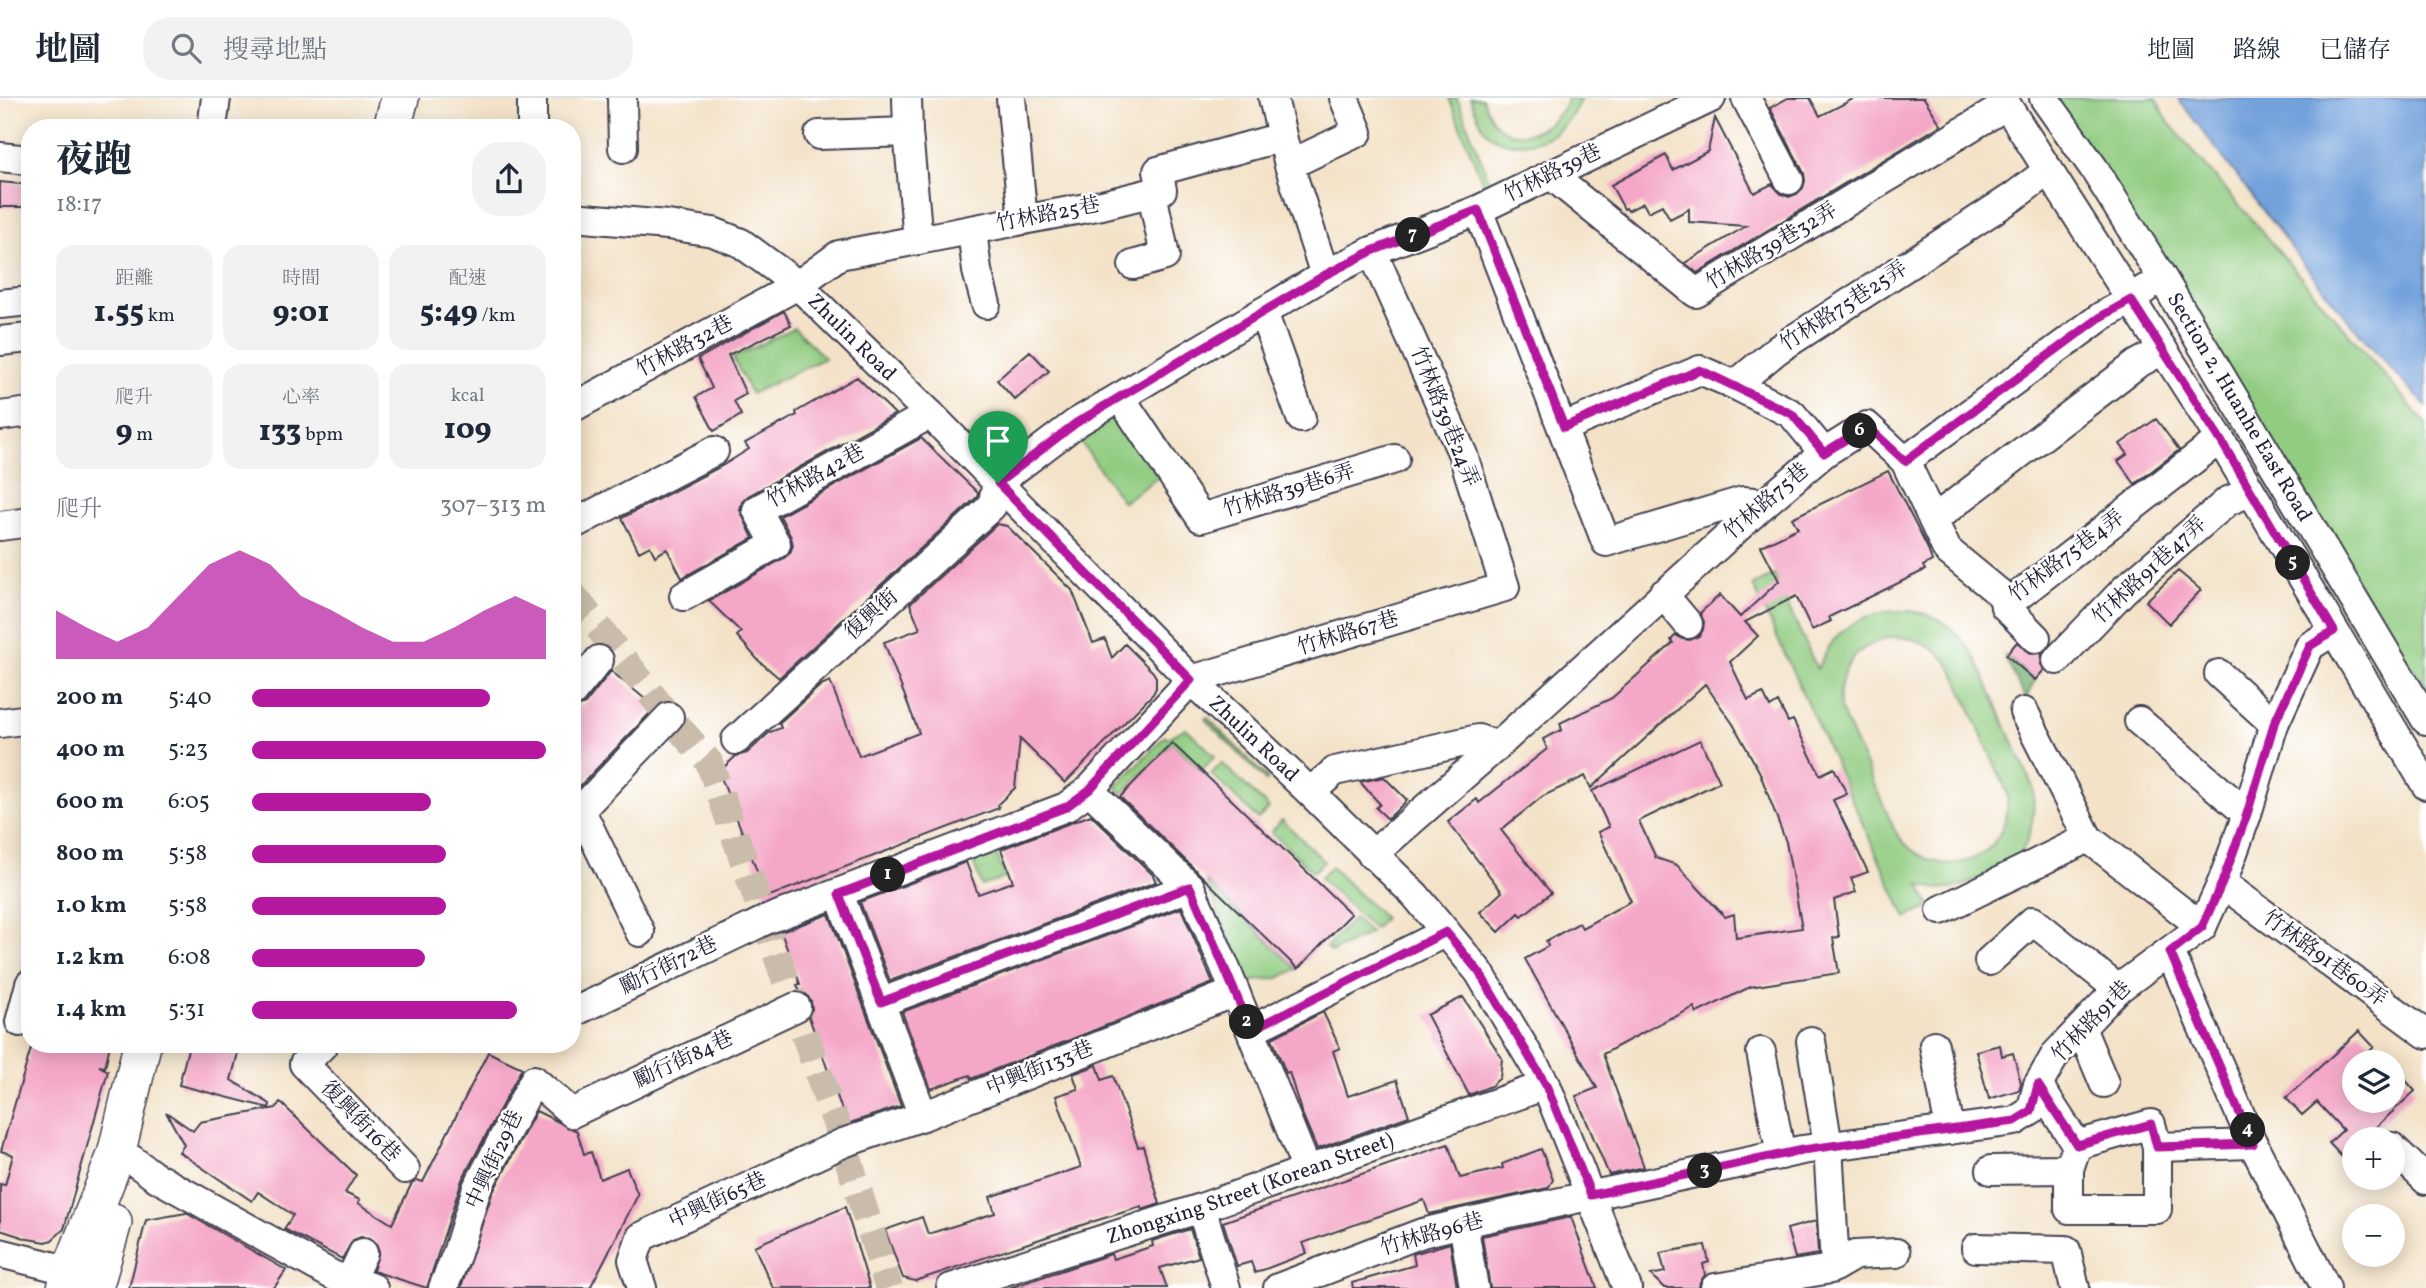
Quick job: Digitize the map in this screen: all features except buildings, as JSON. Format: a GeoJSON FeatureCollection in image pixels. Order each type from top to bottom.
{"type":"FeatureCollection","features":[{"type":"Feature","properties":{"kind":"main road"},"geometry":{"type":"LineString","coordinates":[[368,119],[374,98]]}},
{"type":"Feature","properties":{"kind":"main road"},"geometry":{"type":"LineString","coordinates":[[394,119],[400,98]]}},
{"type":"Feature","properties":{"kind":"main road"},"geometry":{"type":"LineString","coordinates":[[124,1157],[141,1053]]}},
{"type":"Feature","properties":{"kind":"main road"},"geometry":{"type":"LineString","coordinates":[[77,1282],[124,1157],[158,1053]]}},
{"type":"Feature","properties":{"kind":"street"},"geometry":{"type":"LineString","coordinates":[[213,119],[216,98]]}},
{"type":"Feature","properties":{"kind":"street"},"geometry":{"type":"LineString","coordinates":[[532,98],[532,119]]}},
{"type":"Feature","properties":{"kind":"street"},"geometry":{"type":"LineString","coordinates":[[622,98],[623,148]]}},
{"type":"Feature","properties":{"kind":"street"},"geometry":{"type":"LineString","coordinates":[[907,98],[918,240]]}},
{"type":"Feature","properties":{"kind":"street"},"geometry":{"type":"LineString","coordinates":[[1012,98],[1023,220]]}},
{"type":"Feature","properties":{"kind":"street"},"geometry":{"type":"LineString","coordinates":[[1273,98],[1289,165],[1325,275]]}},
{"type":"Feature","properties":{"kind":"street"},"geometry":{"type":"LineString","coordinates":[[1289,165],[1358,132],[1344,98]]}},
{"type":"Feature","properties":{"kind":"street","name":"竹林路39巷"},"geometry":{"type":"LineString","coordinates":[[998,483],[1076,423],[1325,275],[1372,251],[1478,210],[1711,98]]}},
{"type":"Feature","properties":{"kind":"street"},"geometry":{"type":"LineString","coordinates":[[1746,98],[1790,180]]}},
{"type":"Feature","properties":{"kind":"street","name":"Section 2, Huanhe East Road"},"geometry":{"type":"LineString","coordinates":[[2044,98],[2093,167],[2161,276],[2426,720]]}},
{"type":"Feature","properties":{"kind":"street","name":"竹林路39巷32弄"},"geometry":{"type":"LineString","coordinates":[[1551,175],[1696,293],[2005,101]]}},
{"type":"Feature","properties":{"kind":"street","name":"Section 2, Huanhe East Road"},"geometry":{"type":"LineString","coordinates":[[2005,101],[2220,439],[2426,785]]}},
{"type":"Feature","properties":{"kind":"street"},"geometry":{"type":"LineString","coordinates":[[819,135],[908,132]]}},
{"type":"Feature","properties":{"kind":"street"},"geometry":{"type":"LineString","coordinates":[[1133,265],[1165,256],[1152,193],[1162,190],[1158,171],[1282,137]]}},
{"type":"Feature","properties":{"kind":"street"},"geometry":{"type":"LineString","coordinates":[[0,157],[21,159]]}},
{"type":"Feature","properties":{"kind":"street","name":"竹林路75巷25弄"},"geometry":{"type":"LineString","coordinates":[[1735,385],[1777,351],[2013,197],[2049,170]]}},
{"type":"Feature","properties":{"kind":"street","name":"竹林路25巷"},"geometry":{"type":"LineString","coordinates":[[798,285],[839,256],[1152,193]]}},
{"type":"Feature","properties":{"kind":"street"},"geometry":{"type":"LineString","coordinates":[[1478,210],[1564,427],[1606,542],[1743,501],[1765,503]]}},
{"type":"Feature","properties":{"kind":"street","name":"Zhulin Road"},"geometry":{"type":"LineString","coordinates":[[581,218],[668,225],[713,232],[741,243],[798,285],[930,414],[1191,680],[1415,895],[1479,972],[1546,1085],[1627,1288]]}},
{"type":"Feature","properties":{"kind":"street"},"geometry":{"type":"LineString","coordinates":[[972,230],[977,271],[986,304]]}},
{"type":"Feature","properties":{"kind":"street","name":"竹林路39巷24弄"},"geometry":{"type":"LineString","coordinates":[[1372,251],[1464,455],[1505,587]]}},
{"type":"Feature","properties":{"kind":"street"},"geometry":{"type":"LineString","coordinates":[[1905,461],[2102,316],[2131,300],[2161,276]]}},
{"type":"Feature","properties":{"kind":"street","name":"竹林路32巷"},"geometry":{"type":"LineString","coordinates":[[581,403],[798,285]]}},
{"type":"Feature","properties":{"kind":"street"},"geometry":{"type":"LineString","coordinates":[[0,304],[21,303]]}},
{"type":"Feature","properties":{"kind":"street"},"geometry":{"type":"LineString","coordinates":[[1263,312],[1301,418]]}},
{"type":"Feature","properties":{"kind":"street"},"geometry":{"type":"LineString","coordinates":[[0,341],[21,339]]}},
{"type":"Feature","properties":{"kind":"street"},"geometry":{"type":"LineString","coordinates":[[1933,520],[2137,364],[2163,350]]}},
{"type":"Feature","properties":{"kind":"street"},"geometry":{"type":"LineString","coordinates":[[1564,427],[1700,370],[1792,414],[1824,453]]}},
{"type":"Feature","properties":{"kind":"street","name":"竹林路39巷6弄"},"geometry":{"type":"LineString","coordinates":[[1120,397],[1201,518],[1395,459]]}},
{"type":"Feature","properties":{"kind":"street"},"geometry":{"type":"LineString","coordinates":[[0,415],[21,413]]}},
{"type":"Feature","properties":{"kind":"street","name":"竹林路42巷"},"geometry":{"type":"LineString","coordinates":[[684,596],[776,544],[757,510],[930,414]]}},
{"type":"Feature","properties":{"kind":"street","name":"竹林路75巷"},"geometry":{"type":"LineString","coordinates":[[1372,855],[1497,747],[1765,503],[1824,453],[1867,426],[1905,461],[1933,520]]}},
{"type":"Feature","properties":{"kind":"street","name":"竹林路75巷4弄"},"geometry":{"type":"LineString","coordinates":[[1933,520],[1947,550],[2003,596],[2005,606],[2220,439]]}},
{"type":"Feature","properties":{"kind":"street"},"geometry":{"type":"LineString","coordinates":[[581,520],[715,451]]}},
{"type":"Feature","properties":{"kind":"street","name":"復興街"},"geometry":{"type":"LineString","coordinates":[[736,740],[992,506],[998,483]]}},
{"type":"Feature","properties":{"kind":"street","name":"竹林路91巷47弄"},"geometry":{"type":"LineString","coordinates":[[2057,660],[2125,589],[2228,501],[2250,492]]}},
{"type":"Feature","properties":{"kind":"street"},"geometry":{"type":"LineString","coordinates":[[0,526],[21,523]]}},
{"type":"Feature","properties":{"kind":"street","name":"竹林路67巷"},"geometry":{"type":"LineString","coordinates":[[1191,680],[1505,587]]}},
{"type":"Feature","properties":{"kind":"street"},"geometry":{"type":"LineString","coordinates":[[1663,594],[1688,624]]}},
{"type":"Feature","properties":{"kind":"street"},"geometry":{"type":"LineString","coordinates":[[2005,606],[2036,638]]}},
{"type":"Feature","properties":{"kind":"street","name":"竹林路91巷"},"geometry":{"type":"LineString","coordinates":[[1591,1195],[1802,1150],[2015,1121],[2031,1111],[2038,1085],[2056,1054],[2118,989],[2202,927],[2222,883],[2247,814],[2274,724],[2310,646],[2334,631]]}},
{"type":"Feature","properties":{"kind":"street"},"geometry":{"type":"LineString","coordinates":[[581,682],[599,660]]}},
{"type":"Feature","properties":{"kind":"street"},"geometry":{"type":"LineString","coordinates":[[2219,674],[2274,724]]}},
{"type":"Feature","properties":{"kind":"street","name":"勵行街72巷"},"geometry":{"type":"LineString","coordinates":[[581,1009],[766,920],[1066,807],[1089,790],[1191,680]]}},
{"type":"Feature","properties":{"kind":"street"},"geometry":{"type":"LineString","coordinates":[[2024,712],[2088,838],[2202,927]]}},
{"type":"Feature","properties":{"kind":"street"},"geometry":{"type":"LineString","coordinates":[[581,805],[669,717]]}},
{"type":"Feature","properties":{"kind":"street"},"geometry":{"type":"LineString","coordinates":[[0,723],[21,720]]}},
{"type":"Feature","properties":{"kind":"street"},"geometry":{"type":"LineString","coordinates":[[2139,721],[2247,814]]}},
{"type":"Feature","properties":{"kind":"street"},"geometry":{"type":"LineString","coordinates":[[1310,792],[1335,771],[1478,739],[1497,747]]}},
{"type":"Feature","properties":{"kind":"street"},"geometry":{"type":"LineString","coordinates":[[1089,790],[1190,887],[1307,1170]]}},
{"type":"Feature","properties":{"kind":"street"},"geometry":{"type":"LineString","coordinates":[[581,822],[640,932]]}},
{"type":"Feature","properties":{"kind":"street"},"geometry":{"type":"LineString","coordinates":[[1941,910],[2088,838]]}},
{"type":"Feature","properties":{"kind":"street","name":"竹林路91巷60弄"},"geometry":{"type":"LineString","coordinates":[[2222,883],[2426,1034]]}},
{"type":"Feature","properties":{"kind":"street"},"geometry":{"type":"LineString","coordinates":[[881,1002],[1190,887]]}},
{"type":"Feature","properties":{"kind":"street"},"geometry":{"type":"LineString","coordinates":[[839,894],[923,1116]]}},
{"type":"Feature","properties":{"kind":"street"},"geometry":{"type":"LineString","coordinates":[[1989,961],[2033,921],[2118,989]]}},
{"type":"Feature","properties":{"kind":"street"},"geometry":{"type":"LineString","coordinates":[[1251,1030],[1446,932]]}},
{"type":"Feature","properties":{"kind":"street"},"geometry":{"type":"LineString","coordinates":[[2170,952],[2259,1156],[2326,1288]]}},
{"type":"Feature","properties":{"kind":"street","name":"中興街133巷"},"geometry":{"type":"LineString","coordinates":[[843,1143],[923,1116],[1235,992]]}},
{"type":"Feature","properties":{"kind":"street","name":"勵行街84巷"},"geometry":{"type":"LineString","coordinates":[[572,1113],[796,1007]]}},
{"type":"Feature","properties":{"kind":"street"},"geometry":{"type":"LineString","coordinates":[[2081,1028],[2104,1083]]}},
{"type":"Feature","properties":{"kind":"street"},"geometry":{"type":"LineString","coordinates":[[1811,1041],[1828,1146],[1832,1274]]}},
{"type":"Feature","properties":{"kind":"street"},"geometry":{"type":"LineString","coordinates":[[1934,1045],[1950,1130]]}},
{"type":"Feature","properties":{"kind":"street"},"geometry":{"type":"LineString","coordinates":[[1761,1052],[1781,1155]]}},
{"type":"Feature","properties":{"kind":"street","name":"復興街16巷"},"geometry":{"type":"LineString","coordinates":[[315,1053],[304,1064],[405,1169]]}},
{"type":"Feature","properties":{"kind":"street","name":"中興街29巷"},"geometry":{"type":"LineString","coordinates":[[443,1288],[477,1188],[534,1080],[572,1113]]}},
{"type":"Feature","properties":{"kind":"street","name":"Zhongxing Street (Korean Street)"},"geometry":{"type":"LineString","coordinates":[[951,1288],[1201,1208],[1546,1085]]}},
{"type":"Feature","properties":{"kind":"street"},"geometry":{"type":"LineString","coordinates":[[2038,1085],[2073,1157],[2068,1255]]}},
{"type":"Feature","properties":{"kind":"street"},"geometry":{"type":"LineString","coordinates":[[1991,1170],[2073,1157],[2151,1124],[2157,1147],[2158,1209],[2069,1209]]}},
{"type":"Feature","properties":{"kind":"street","name":"中興街65巷"},"geometry":{"type":"LineString","coordinates":[[642,1288],[633,1260],[640,1237],[843,1143]]}},
{"type":"Feature","properties":{"kind":"street"},"geometry":{"type":"LineString","coordinates":[[2157,1147],[2259,1156]]}},
{"type":"Feature","properties":{"kind":"street"},"geometry":{"type":"LineString","coordinates":[[124,1157],[346,1283],[363,1253]]}},
{"type":"Feature","properties":{"kind":"street"},"geometry":{"type":"LineString","coordinates":[[2405,1160],[2426,1180]]}},
{"type":"Feature","properties":{"kind":"street","name":"竹林路96巷"},"geometry":{"type":"LineString","coordinates":[[1278,1288],[1422,1233],[1591,1195]]}},
{"type":"Feature","properties":{"kind":"street"},"geometry":{"type":"LineString","coordinates":[[1201,1208],[1226,1288]]}},
{"type":"Feature","properties":{"kind":"street"},"geometry":{"type":"LineString","coordinates":[[1462,1223],[1474,1288]]}},
{"type":"Feature","properties":{"kind":"street"},"geometry":{"type":"LineString","coordinates":[[1976,1248],[2066,1250],[2076,1288]]}},
{"type":"Feature","properties":{"kind":"street"},"geometry":{"type":"LineString","coordinates":[[0,1253],[77,1282]]}},
{"type":"Feature","properties":{"kind":"street"},"geometry":{"type":"LineString","coordinates":[[1715,1288],[1832,1274],[1855,1255],[1896,1253]]}},
{"type":"Feature","properties":{"kind":"green space"},"geometry":{"type":"Polygon","coordinates":[[[1449,98],[1457,98],[1492,188],[1486,191],[1449,98]]]}},
{"type":"Feature","properties":{"kind":"green space"},"geometry":{"type":"Polygon","coordinates":[[[1470,98],[1482,98],[1491,118],[1499,127],[1519,134],[1530,133],[1549,123],[1564,107],[1568,98],[1580,100],[1569,119],[1556,132],[1539,141],[1517,144],[1500,141],[1487,132],[1470,98]]]}},
{"type":"Feature","properties":{"kind":"green space"},"geometry":{"type":"Polygon","coordinates":[[[2036,98],[2155,98],[2169,123],[2426,424],[2426,688],[2036,98]]]}},
{"type":"Feature","properties":{"kind":"green space"},"geometry":{"type":"Polygon","coordinates":[[[794,328],[825,358],[751,394],[733,358],[794,328]]]}},
{"type":"Feature","properties":{"kind":"green space"},"geometry":{"type":"Polygon","coordinates":[[[1107,412],[1125,412],[1164,473],[1123,502],[1076,435],[1107,412]]]}},
{"type":"Feature","properties":{"kind":"green space"},"geometry":{"type":"Polygon","coordinates":[[[1774,575],[1817,669],[1837,636],[1849,626],[1878,614],[1909,611],[1924,614],[1939,620],[1959,636],[1976,659],[2033,787],[2031,828],[2024,847],[2012,863],[1959,887],[1938,889],[1920,885],[1930,907],[1906,918],[1753,585],[1774,575]],[[1893,637],[1868,646],[1851,661],[1842,682],[1840,708],[1895,831],[1911,849],[1930,860],[1949,864],[1968,861],[1985,852],[1998,837],[2006,817],[2007,792],[1953,670],[1935,649],[1920,641],[1893,637]]]}},
{"type":"Feature","properties":{"kind":"green space"},"geometry":{"type":"Polygon","coordinates":[[[2004,656],[2035,680],[2026,699],[2004,656]]]}},
{"type":"Feature","properties":{"kind":"green space"},"geometry":{"type":"Polygon","coordinates":[[[1207,717],[1268,779],[1266,781],[1205,719],[1207,717]]]}},
{"type":"Feature","properties":{"kind":"green space"},"geometry":{"type":"Polygon","coordinates":[[[1186,728],[1215,756],[1201,771],[1172,743],[1123,794],[1116,787],[1165,736],[1168,738],[1186,728]]]}},
{"type":"Feature","properties":{"kind":"green space"},"geometry":{"type":"Polygon","coordinates":[[[1222,763],[1269,808],[1258,819],[1211,774],[1222,763]]]}},
{"type":"Feature","properties":{"kind":"green space"},"geometry":{"type":"Polygon","coordinates":[[[1282,820],[1324,861],[1313,872],[1271,832],[1282,820]]]}},
{"type":"Feature","properties":{"kind":"green space"},"geometry":{"type":"Polygon","coordinates":[[[995,850],[1005,878],[982,886],[972,859],[995,850]]]}},
{"type":"Feature","properties":{"kind":"green space"},"geometry":{"type":"Polygon","coordinates":[[[1331,867],[1384,918],[1374,929],[1320,878],[1331,867]]]}},
{"type":"Feature","properties":{"kind":"green space"},"geometry":{"type":"Polygon","coordinates":[[[1205,880],[1297,969],[1279,978],[1247,982],[1205,880]]]}},
{"type":"Feature","properties":{"kind":"green space"},"geometry":{"type":"Polygon","coordinates":[[[1354,918],[1370,933],[1332,952],[1326,947],[1354,918]]]}},
{"type":"Feature","properties":{"kind":"water"},"geometry":{"type":"Polygon","coordinates":[[[2177,98],[2426,98],[2426,405],[2328,294],[2177,98]]]}},
{"type":"Feature","properties":{"kind":"tunnel"},"geometry":{"type":"LineString","coordinates":[[581,605],[669,717],[709,762],[843,1143],[889,1288]]}},
{"type":"Feature","properties":{"kind":"route"},"geometry":{"type":"LineString","coordinates":[[1478,210],[1564,427],[1700,370],[1792,414],[1824,453],[1867,426],[1905,461],[2102,316],[2131,300],[2220,439],[2334,631],[2310,646],[2274,724],[2247,814],[2222,883],[2202,927],[2170,952],[2253,1144],[2157,1147],[2151,1124],[2077,1145],[2038,1085],[2031,1111],[2015,1121],[1802,1150],[1591,1195],[1546,1085],[1479,972],[1446,932],[1251,1030],[1190,887],[881,1002],[839,894],[1066,807],[1089,790],[1191,680],[998,483],[1076,423],[1325,275],[1372,251],[1478,210]]}}]}
